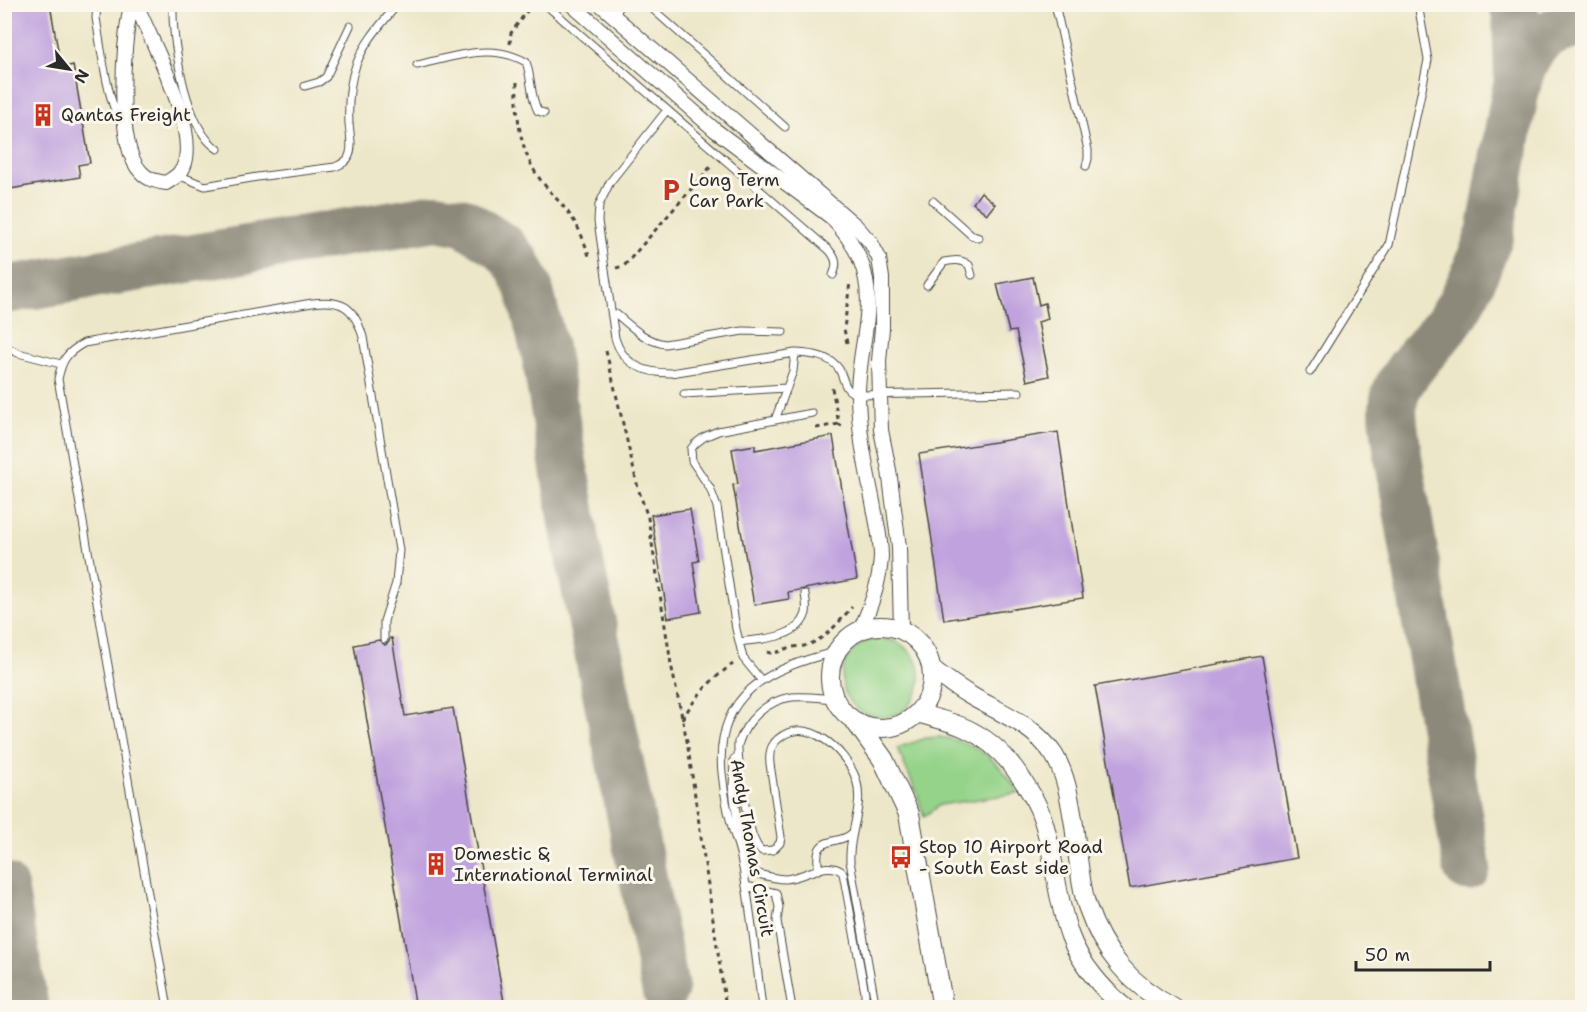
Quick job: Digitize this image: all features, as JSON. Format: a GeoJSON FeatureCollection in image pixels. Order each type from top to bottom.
{"type":"FeatureCollection","features":[{"type":"Feature","properties":{"kind":"main road"},"geometry":{"type":"LineString","coordinates":[[857,723],[883,759],[909,814],[942,1004]]}},
{"type":"Feature","properties":{"kind":"street"},"geometry":{"type":"LineString","coordinates":[[131,4],[125,40],[123,95],[132,158],[140,172],[152,180],[166,183],[178,175],[184,167],[188,153],[187,134],[160,58],[136,4]]}},
{"type":"Feature","properties":{"kind":"street"},"geometry":{"type":"LineString","coordinates":[[571,4],[715,130],[831,217],[844,230],[860,260],[868,289],[868,302],[858,395],[881,555],[876,593],[860,630]]}},
{"type":"Feature","properties":{"kind":"street"},"geometry":{"type":"LineString","coordinates":[[602,5],[618,11],[856,226],[871,243],[879,258],[882,278],[882,328],[879,361],[882,430],[899,547],[901,630]]}},
{"type":"Feature","properties":{"kind":"street"},"geometry":{"type":"LineString","coordinates":[[932,669],[930,688],[925,702],[917,713],[904,723],[889,728],[872,728],[857,723],[844,713],[834,699],[830,684],[831,668],[836,652],[846,639],[860,630],[873,626],[887,626],[913,637],[922,648],[932,669],[971,696],[1027,726],[1039,736],[1062,770],[1070,801],[1086,904],[1100,936],[1113,960],[1133,980],[1160,1001],[1174,1008]]}},
{"type":"Feature","properties":{"kind":"street"},"geometry":{"type":"LineString","coordinates":[[917,713],[953,723],[976,734],[998,750],[1024,781],[1035,799],[1044,822],[1064,917],[1071,938],[1098,983],[1118,1004]]}},
{"type":"Feature","properties":{"kind":"lane"},"geometry":{"type":"LineString","coordinates":[[97,4],[96,18],[112,103],[118,118],[126,127]]}},
{"type":"Feature","properties":{"kind":"lane"},"geometry":{"type":"LineString","coordinates":[[178,175],[205,186],[335,167],[349,158],[351,148],[350,85],[361,52],[398,4]]}},
{"type":"Feature","properties":{"kind":"lane"},"geometry":{"type":"LineString","coordinates":[[545,4],[829,250],[837,267],[833,275]]}},
{"type":"Feature","properties":{"kind":"lane"},"geometry":{"type":"LineString","coordinates":[[647,4],[785,126]]}},
{"type":"Feature","properties":{"kind":"lane"},"geometry":{"type":"LineString","coordinates":[[1055,4],[1088,150],[1086,166]]}},
{"type":"Feature","properties":{"kind":"lane"},"geometry":{"type":"LineString","coordinates":[[1310,372],[1389,245],[1428,60],[1418,4]]}},
{"type":"Feature","properties":{"kind":"lane"},"geometry":{"type":"LineString","coordinates":[[596,25],[602,5]]}},
{"type":"Feature","properties":{"kind":"lane"},"geometry":{"type":"LineString","coordinates":[[173,12],[173,30],[186,93],[199,129],[208,144],[218,149]]}},
{"type":"Feature","properties":{"kind":"lane"},"geometry":{"type":"LineString","coordinates":[[305,86],[319,82],[326,77],[350,26]]}},
{"type":"Feature","properties":{"kind":"lane"},"geometry":{"type":"LineString","coordinates":[[417,65],[471,53],[508,54],[526,62],[534,104],[538,111],[544,113]]}},
{"type":"Feature","properties":{"kind":"lane"},"geometry":{"type":"LineString","coordinates":[[667,110],[610,182],[599,205],[598,221],[615,338],[619,351],[634,364],[657,373],[671,373],[795,353],[830,360],[838,368],[845,387],[858,395],[1019,392]]}},
{"type":"Feature","properties":{"kind":"lane"},"geometry":{"type":"LineString","coordinates":[[933,201],[971,235],[979,238]]}},
{"type":"Feature","properties":{"kind":"lane"},"geometry":{"type":"LineString","coordinates":[[927,285],[944,262],[964,261],[969,265],[972,275]]}},
{"type":"Feature","properties":{"kind":"lane"},"geometry":{"type":"LineString","coordinates":[[168,1008],[58,379],[61,364],[68,355],[84,343],[326,301],[341,304],[353,312],[363,337],[399,550],[396,583],[384,621],[384,639]]}},
{"type":"Feature","properties":{"kind":"lane"},"geometry":{"type":"LineString","coordinates":[[616,314],[644,337],[656,343],[665,344],[743,331],[783,332]]}},
{"type":"Feature","properties":{"kind":"lane"},"geometry":{"type":"LineString","coordinates":[[4,346],[18,353],[61,364]]}},
{"type":"Feature","properties":{"kind":"lane"},"geometry":{"type":"LineString","coordinates":[[776,420],[793,371],[795,353]]}},
{"type":"Feature","properties":{"kind":"lane"},"geometry":{"type":"LineString","coordinates":[[684,394],[787,388]]}},
{"type":"Feature","properties":{"kind":"lane"},"geometry":{"type":"LineString","coordinates":[[761,680],[743,658],[717,507],[710,488],[692,461],[692,450],[695,444],[704,437],[718,431],[812,413]]}},
{"type":"Feature","properties":{"kind":"lane"},"geometry":{"type":"LineString","coordinates":[[739,642],[774,636],[792,630],[802,622],[806,612],[805,594]]}},
{"type":"Feature","properties":{"kind":"lane","name":"Andy Thomas Circuit"},"geometry":{"type":"LineString","coordinates":[[762,1008],[744,870],[732,827],[722,774],[722,738],[732,711],[761,680],[792,664],[836,652]]}},
{"type":"Feature","properties":{"kind":"lane"},"geometry":{"type":"LineString","coordinates":[[741,855],[732,774],[738,742],[745,728],[767,707],[791,697],[834,699]]}},
{"type":"Feature","properties":{"kind":"lane"},"geometry":{"type":"LineString","coordinates":[[738,742],[738,767],[753,836],[758,848],[767,851],[773,850],[780,843],[781,831],[769,753],[772,745],[783,735],[801,730],[819,736],[848,763],[859,796],[850,843],[850,861],[876,1008]]}},
{"type":"Feature","properties":{"kind":"lane"},"geometry":{"type":"LineString","coordinates":[[818,870],[818,854],[821,847],[826,843],[846,838],[852,833]]}},
{"type":"Feature","properties":{"kind":"lane"},"geometry":{"type":"LineString","coordinates":[[744,870],[784,879],[826,867],[835,867],[845,878],[865,993],[865,1008]]}},
{"type":"Feature","properties":{"kind":"lane"},"geometry":{"type":"LineString","coordinates":[[746,886],[776,893],[777,921],[792,1008]]}},
{"type":"Feature","properties":{"kind":"path"},"geometry":{"type":"LineString","coordinates":[[532,4],[512,33],[508,54],[517,77],[516,112],[519,132],[536,174],[579,228],[593,265]]}},
{"type":"Feature","properties":{"kind":"path"},"geometry":{"type":"LineString","coordinates":[[613,268],[624,266],[714,162]]}},
{"type":"Feature","properties":{"kind":"path"},"geometry":{"type":"LineString","coordinates":[[847,345],[844,329],[848,287],[852,276]]}},
{"type":"Feature","properties":{"kind":"path"},"geometry":{"type":"LineString","coordinates":[[606,350],[638,488],[648,518],[713,909],[726,1008]]}},
{"type":"Feature","properties":{"kind":"path"},"geometry":{"type":"LineString","coordinates":[[830,381],[839,424],[848,436]]}},
{"type":"Feature","properties":{"kind":"path"},"geometry":{"type":"LineString","coordinates":[[816,428],[839,424]]}},
{"type":"Feature","properties":{"kind":"path"},"geometry":{"type":"LineString","coordinates":[[763,651],[774,654],[789,648],[806,646],[838,624],[855,603]]}},
{"type":"Feature","properties":{"kind":"path"},"geometry":{"type":"LineString","coordinates":[[682,719],[700,692],[715,677],[738,661]]}},
{"type":"Feature","properties":{"kind":"green space"},"geometry":{"type":"Polygon","coordinates":[[[873,639],[889,639],[903,645],[914,656],[920,670],[920,686],[914,700],[903,711],[889,717],[873,717],[859,711],[848,700],[842,686],[842,670],[848,656],[859,645],[873,639]]]}},
{"type":"Feature","properties":{"kind":"green space"},"geometry":{"type":"Polygon","coordinates":[[[940,737],[965,743],[986,755],[1004,772],[1019,793],[940,805],[924,816],[917,793],[897,748],[926,738],[940,737]]]}},
{"type":"Feature","properties":{"kind":"building","name":"Qantas Freight"},"geometry":{"type":"Polygon","coordinates":[[[4,4],[50,4],[61,68],[73,65],[90,163],[78,165],[80,177],[4,190],[4,4]]]}},
{"type":"Feature","properties":{"kind":"building"},"geometry":{"type":"Polygon","coordinates":[[[981,192],[995,204],[987,214],[973,203],[981,192]]]}},
{"type":"Feature","properties":{"kind":"building"},"geometry":{"type":"Polygon","coordinates":[[[1033,277],[1039,305],[1045,303],[1048,319],[1038,322],[1049,376],[1027,381],[1016,331],[1009,332],[997,284],[1033,277]]]}},
{"type":"Feature","properties":{"kind":"building"},"geometry":{"type":"Polygon","coordinates":[[[1058,432],[1083,598],[944,620],[919,454],[1058,432]]]}},
{"type":"Feature","properties":{"kind":"building"},"geometry":{"type":"Polygon","coordinates":[[[833,436],[857,579],[788,592],[789,599],[754,605],[733,485],[738,484],[732,449],[755,445],[755,450],[833,436]]]}},
{"type":"Feature","properties":{"kind":"building"},"geometry":{"type":"Polygon","coordinates":[[[690,509],[699,561],[693,562],[701,612],[668,618],[651,515],[690,509]]]}},
{"type":"Feature","properties":{"kind":"building","name":"Domestic & International Terminal"},"geometry":{"type":"Polygon","coordinates":[[[392,638],[405,716],[453,708],[505,1008],[416,1008],[354,645],[379,640],[385,645],[392,638]]]}},
{"type":"Feature","properties":{"kind":"building"},"geometry":{"type":"Polygon","coordinates":[[[1262,656],[1297,858],[1130,888],[1095,686],[1262,656]]]}},
{"type":"Feature","properties":{"kind":"taxiway"},"geometry":{"type":"LineString","coordinates":[[1513,4],[1516,18],[1518,82]]}},
{"type":"Feature","properties":{"kind":"taxiway"},"geometry":{"type":"LineString","coordinates":[[1467,867],[1397,450],[1393,405],[1397,389],[1410,368],[1458,307],[1482,256],[1490,234],[1516,90],[1525,61],[1536,44],[1545,36],[1577,25]]}},
{"type":"Feature","properties":{"kind":"taxiway"},"geometry":{"type":"LineString","coordinates":[[4,290],[436,217],[464,222],[503,247],[518,265],[529,288],[545,353],[577,547],[665,988]]}},
{"type":"Feature","properties":{"kind":"taxiway"},"geometry":{"type":"LineString","coordinates":[[4,887],[25,1008]]}},
{"type":"Feature","properties":{"kind":"place","name":"Qantas Freight"},"geometry":{"type":"Point","coordinates":[43,115]}},
{"type":"Feature","properties":{"kind":"place","name":"Long Term Car Park"},"geometry":{"type":"Point","coordinates":[671,190]}},
{"type":"Feature","properties":{"kind":"place","name":"Stop 10 Airport Road - South East side"},"geometry":{"type":"Point","coordinates":[901,857]}},
{"type":"Feature","properties":{"kind":"place","name":"Domestic & International Terminal"},"geometry":{"type":"Point","coordinates":[436,864]}}]}
